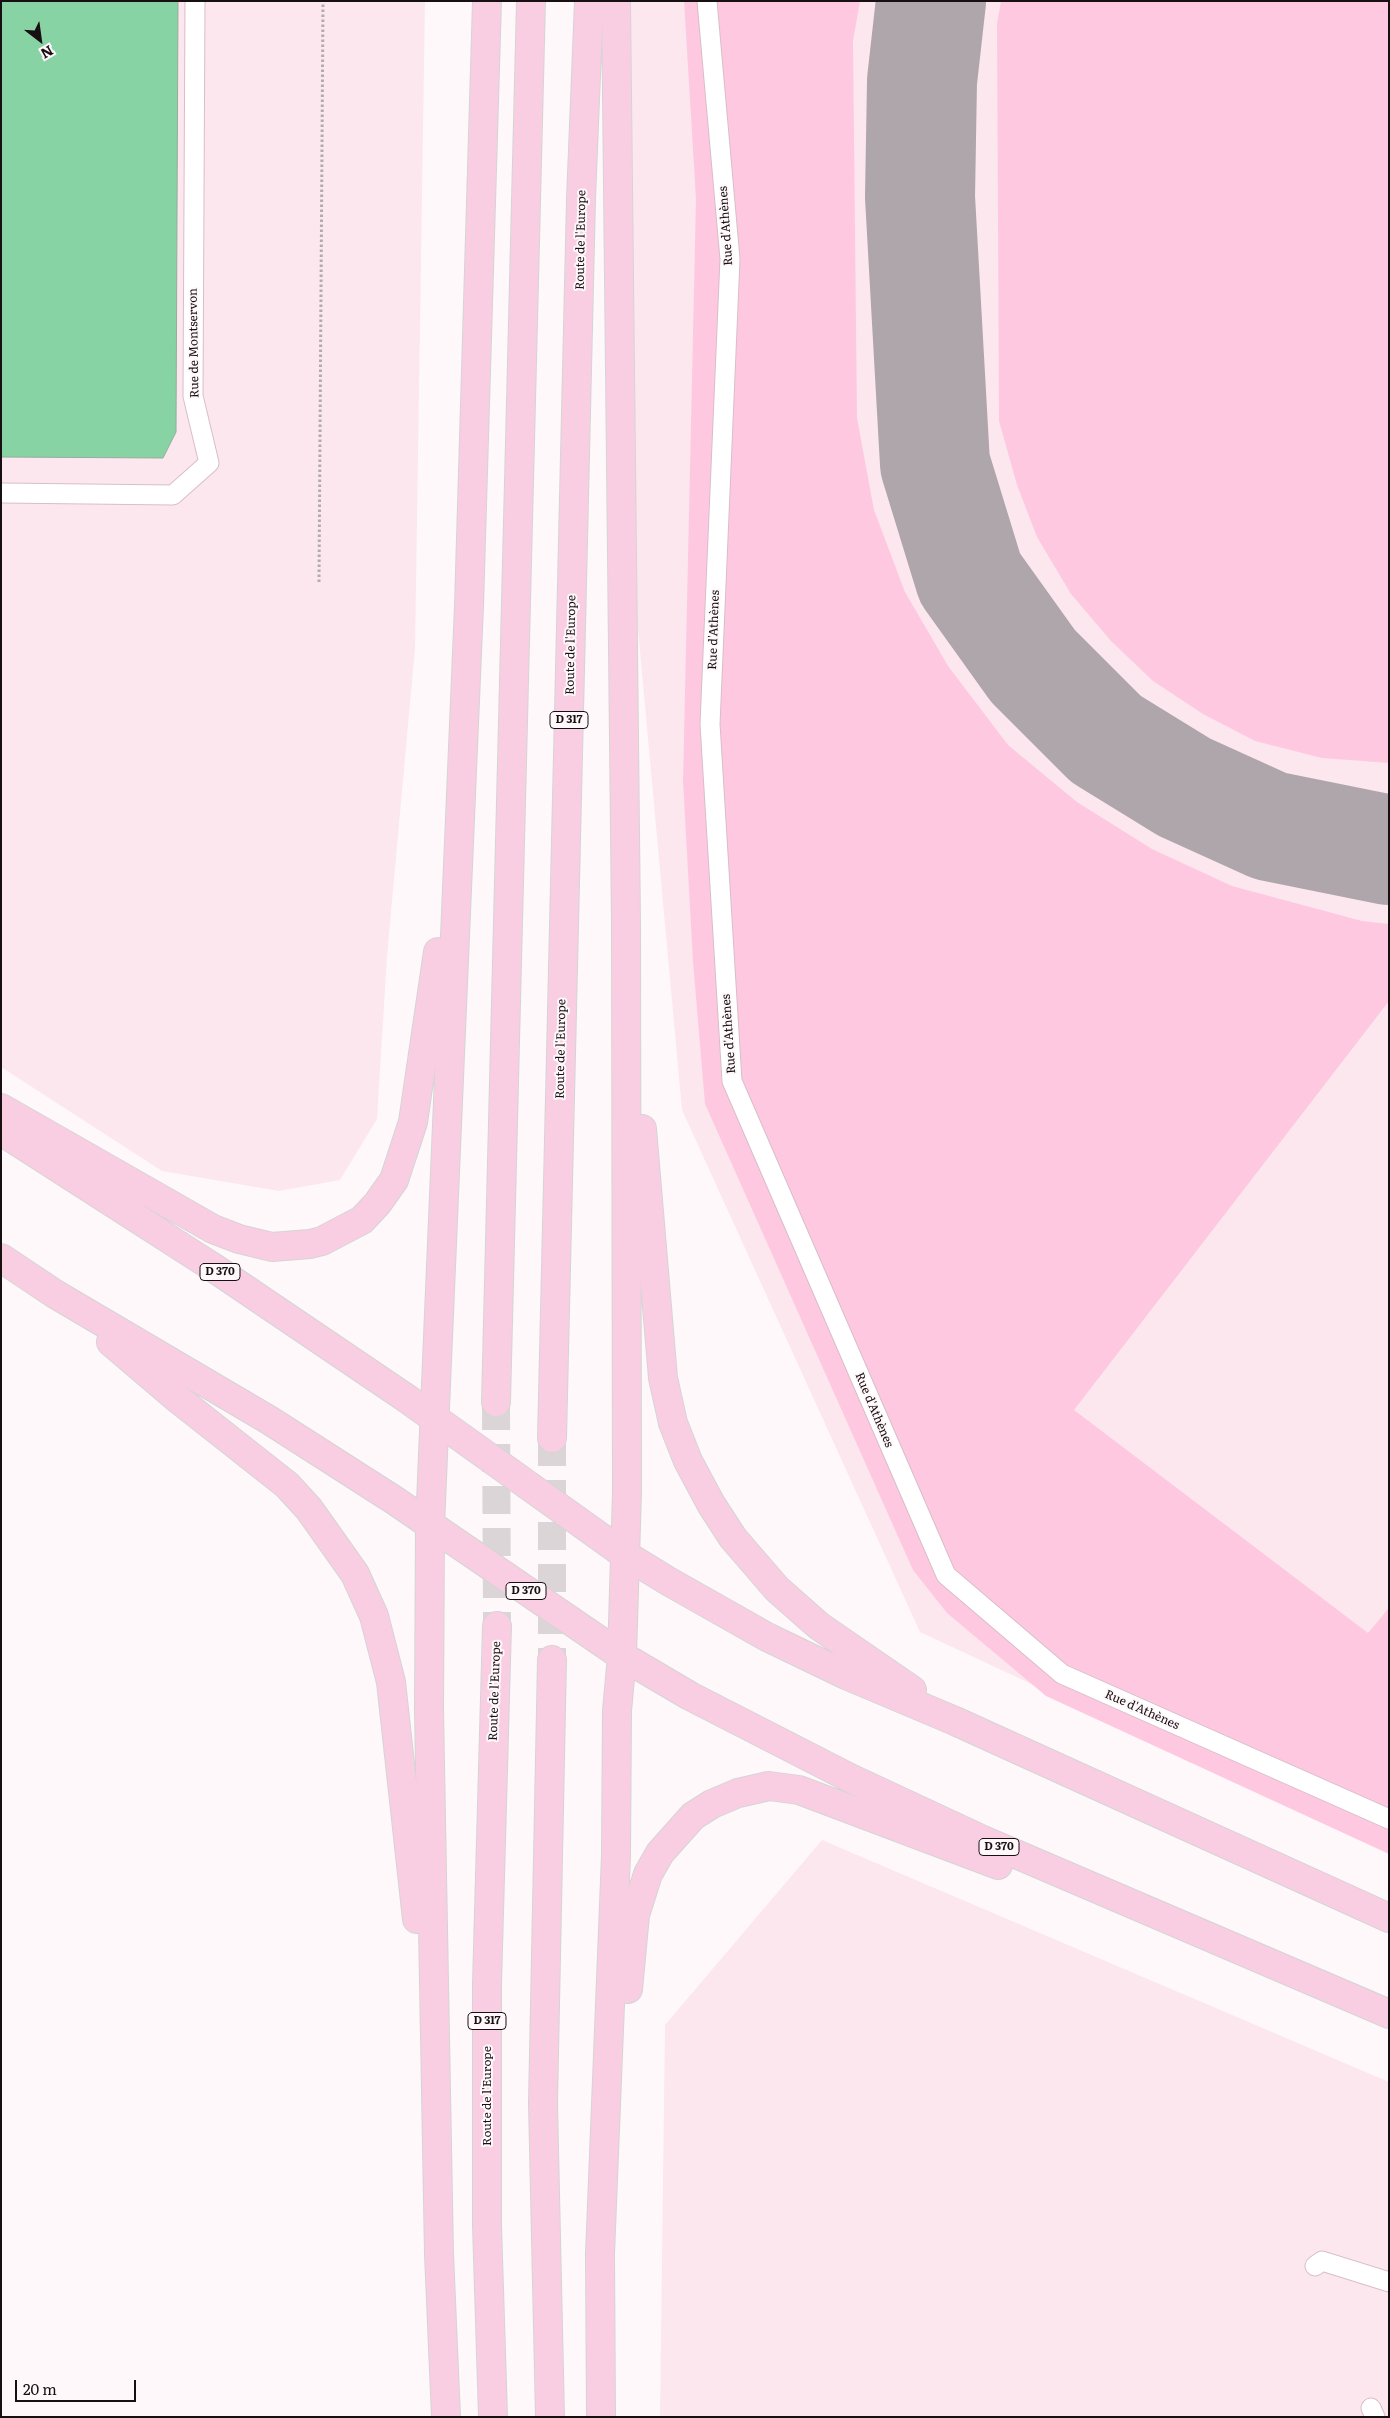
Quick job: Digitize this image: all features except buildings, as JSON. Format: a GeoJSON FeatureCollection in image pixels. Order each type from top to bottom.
{"type":"FeatureCollection","features":[{"type":"Feature","properties":{"kind":"main road"},"geometry":{"type":"LineString","coordinates":[[446,2417],[439,2254],[438,2127],[428,1710],[430,1526],[469,596],[487,1]]}},
{"type":"Feature","properties":{"kind":"main road"},"geometry":{"type":"LineString","coordinates":[[496,1402],[531,1]]}},
{"type":"Feature","properties":{"kind":"main road","name":"Route de l'Europe"},"geometry":{"type":"LineString","coordinates":[[552,1438],[581,199],[589,1]]}},
{"type":"Feature","properties":{"kind":"main road"},"geometry":{"type":"LineString","coordinates":[[601,2417],[600,2254],[616,1855],[617,1711],[622,1656],[627,1492],[626,923],[616,1]]}},
{"type":"Feature","properties":{"kind":"main road"},"geometry":{"type":"LineString","coordinates":[[1,1108],[214,1229],[239,1239],[272,1247],[310,1244],[336,1234],[362,1220],[377,1204],[394,1180],[413,1122],[459,812]]}},
{"type":"Feature","properties":{"kind":"main road"},"geometry":{"type":"LineString","coordinates":[[626,923],[663,1378],[673,1423],[688,1461],[711,1504],[733,1538],[777,1589],[819,1626],[955,1721]]}},
{"type":"Feature","properties":{"kind":"main road","name":"D 370"},"geometry":{"type":"LineString","coordinates":[[1,1131],[211,1266],[435,1418],[624,1554],[767,1637],[846,1675],[955,1721],[1389,1918]]}},
{"type":"Feature","properties":{"kind":"main road","name":"D 370"},"geometry":{"type":"LineString","coordinates":[[1,1258],[55,1294],[269,1420],[394,1500],[622,1656],[690,1696],[858,1782],[983,1840],[1389,2014]]}},
{"type":"Feature","properties":{"kind":"main road"},"geometry":{"type":"LineString","coordinates":[[55,1294],[178,1399],[286,1485],[333,1541],[355,1574],[374,1616],[391,1682],[438,2127]]}},
{"type":"Feature","properties":{"kind":"main road","name":"Route de l'Europe"},"geometry":{"type":"LineString","coordinates":[[493,2417],[487,2226],[487,1984],[497,1626]]}},
{"type":"Feature","properties":{"kind":"main road"},"geometry":{"type":"LineString","coordinates":[[550,2417],[543,2102],[552,1660]]}},
{"type":"Feature","properties":{"kind":"main road"},"geometry":{"type":"LineString","coordinates":[[600,2254],[635,1915],[648,1874],[660,1852],[677,1831],[692,1816],[712,1804],[738,1793],[769,1786],[799,1790],[1338,1993]]}},
{"type":"Feature","properties":{"kind":"lane","name":"Rue de Montservon"},"geometry":{"type":"LineString","coordinates":[[1,493],[173,495],[209,463],[193,396],[195,1]]}},
{"type":"Feature","properties":{"kind":"lane","name":"Rue d'Athènes"},"geometry":{"type":"LineString","coordinates":[[706,1],[730,259],[710,724],[732,1081],[946,1575],[1062,1674],[1389,1819]]}},
{"type":"Feature","properties":{"kind":"lane"},"geometry":{"type":"LineString","coordinates":[[1338,1993],[1389,2019]]}},
{"type":"Feature","properties":{"kind":"lane"},"geometry":{"type":"LineString","coordinates":[[1315,2266],[1322,2261],[1389,2282]]}},
{"type":"Feature","properties":{"kind":"path"},"geometry":{"type":"LineString","coordinates":[[319,582],[323,1]]}},
{"type":"Feature","properties":{"kind":"shaded area"},"geometry":{"type":"Polygon","coordinates":[[[1,1],[425,1],[415,648],[387,956],[377,1119],[340,1180],[279,1191],[162,1171],[1,1067],[1,1]]]}},
{"type":"Feature","properties":{"kind":"shaded area"},"geometry":{"type":"Polygon","coordinates":[[[631,1],[1389,1],[1389,1851],[920,1632],[682,1110],[632,564],[631,1]]]}},
{"type":"Feature","properties":{"kind":"shaded area"},"geometry":{"type":"Polygon","coordinates":[[[684,1],[860,1],[853,41],[857,418],[874,510],[905,592],[948,666],[1008,745],[1077,802],[1152,849],[1232,886],[1362,921],[1389,924],[1389,1001],[1074,1410],[1368,1633],[1389,1608],[1389,1854],[1046,1696],[947,1613],[913,1570],[705,1104],[693,962],[683,781],[696,199],[684,1]]]}},
{"type":"Feature","properties":{"kind":"shaded area"},"geometry":{"type":"Polygon","coordinates":[[[1001,1],[1389,1],[1389,763],[1322,758],[1255,741],[1203,714],[1153,681],[1111,641],[1071,594],[1037,537],[1017,485],[999,421],[997,24],[1001,1]]]}},
{"type":"Feature","properties":{"kind":"shaded area"},"geometry":{"type":"Polygon","coordinates":[[[822,1840],[1389,2082],[1389,2417],[660,2417],[665,2025],[822,1840]]]}},
{"type":"Feature","properties":{"kind":"taxiway"},"geometry":{"type":"LineString","coordinates":[[931,1],[922,81],[920,197],[935,464],[970,578],[1033,666],[1106,739],[1184,787],[1270,826],[1389,850]]}},
{"type":"Feature","properties":{"kind":"tunnel"},"geometry":{"type":"LineString","coordinates":[[496,1402],[497,1626]]}},
{"type":"Feature","properties":{"kind":"tunnel"},"geometry":{"type":"LineString","coordinates":[[552,1438],[552,1660]]}}]}
